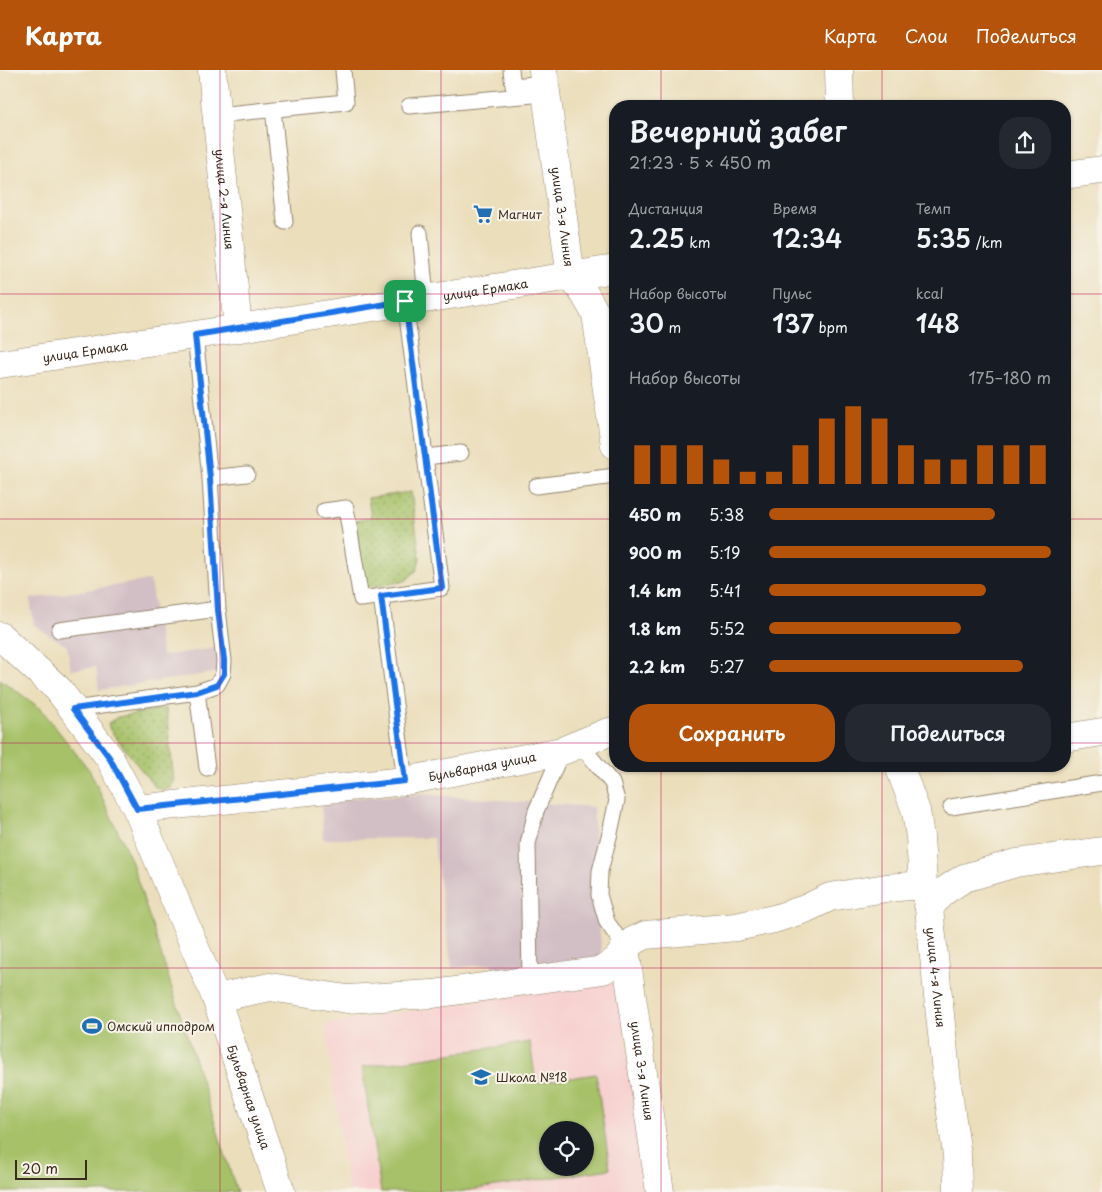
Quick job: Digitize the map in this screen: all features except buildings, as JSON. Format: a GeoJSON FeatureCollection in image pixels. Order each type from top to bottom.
{"type":"FeatureCollection","features":[{"type":"Feature","properties":{"kind":"street","name":"улица 2-я Линия"},"geometry":{"type":"LineString","coordinates":[[212,70],[238,328]]}},
{"type":"Feature","properties":{"kind":"street"},"geometry":{"type":"LineString","coordinates":[[839,70],[840,100]]}},
{"type":"Feature","properties":{"kind":"street","name":"улица 3-я Линия"},"geometry":{"type":"LineString","coordinates":[[544,82],[571,277],[584,293],[596,314],[609,404]]}},
{"type":"Feature","properties":{"kind":"street"},"geometry":{"type":"LineString","coordinates":[[1071,174],[1102,170]]}},
{"type":"Feature","properties":{"kind":"street","name":"улица Ермака"},"geometry":{"type":"LineString","coordinates":[[0,364],[609,270]]}},
{"type":"Feature","properties":{"kind":"street","name":"Бульварная улица"},"geometry":{"type":"LineString","coordinates":[[0,636],[58,688],[109,757],[137,809],[216,998],[281,1192]]}},
{"type":"Feature","properties":{"kind":"street","name":"Бульварная улица"},"geometry":{"type":"LineString","coordinates":[[137,809],[405,781],[571,747],[609,732]]}},
{"type":"Feature","properties":{"kind":"street"},"geometry":{"type":"LineString","coordinates":[[1071,737],[1102,732]]}},
{"type":"Feature","properties":{"kind":"street","name":"улица 4-я Линия"},"geometry":{"type":"LineString","coordinates":[[901,772],[916,811],[920,837],[948,1092],[957,1155],[958,1192]]}},
{"type":"Feature","properties":{"kind":"street"},"geometry":{"type":"LineString","coordinates":[[216,998],[270,987],[347,999],[433,994],[603,970],[617,960],[625,948],[633,941],[646,935],[736,927],[805,909],[830,898],[886,888],[926,897],[941,893],[964,878],[1016,863],[1102,851]]}},
{"type":"Feature","properties":{"kind":"street","name":"улица 3-я Линия"},"geometry":{"type":"LineString","coordinates":[[625,948],[660,1192]]}},
{"type":"Feature","properties":{"kind":"lane"},"geometry":{"type":"LineString","coordinates":[[217,115],[346,102],[343,70]]}},
{"type":"Feature","properties":{"kind":"lane"},"geometry":{"type":"LineString","coordinates":[[511,70],[513,86],[544,82]]}},
{"type":"Feature","properties":{"kind":"lane"},"geometry":{"type":"LineString","coordinates":[[409,106],[544,82]]}},
{"type":"Feature","properties":{"kind":"lane"},"geometry":{"type":"LineString","coordinates":[[273,109],[285,222]]}},
{"type":"Feature","properties":{"kind":"lane"},"geometry":{"type":"LineString","coordinates":[[324,511],[346,508],[361,599],[442,588],[425,457],[416,300],[420,233]]}},
{"type":"Feature","properties":{"kind":"lane"},"geometry":{"type":"LineString","coordinates":[[73,709],[197,692],[217,685],[224,674],[210,478],[195,335]]}},
{"type":"Feature","properties":{"kind":"lane"},"geometry":{"type":"LineString","coordinates":[[425,457],[462,453]]}},
{"type":"Feature","properties":{"kind":"lane"},"geometry":{"type":"LineString","coordinates":[[210,478],[246,474]]}},
{"type":"Feature","properties":{"kind":"lane"},"geometry":{"type":"LineString","coordinates":[[536,486],[609,477]]}},
{"type":"Feature","properties":{"kind":"lane"},"geometry":{"type":"LineString","coordinates":[[381,596],[405,781]]}},
{"type":"Feature","properties":{"kind":"lane"},"geometry":{"type":"LineString","coordinates":[[59,630],[218,610]]}},
{"type":"Feature","properties":{"kind":"lane"},"geometry":{"type":"LineString","coordinates":[[197,692],[207,768]]}},
{"type":"Feature","properties":{"kind":"lane"},"geometry":{"type":"LineString","coordinates":[[530,980],[528,844],[536,812],[571,747],[612,783],[617,800],[600,871],[599,895],[607,922],[625,948]]}},
{"type":"Feature","properties":{"kind":"lane"},"geometry":{"type":"LineString","coordinates":[[951,807],[1102,782]]}},
{"type":"Feature","properties":{"kind":"shaded area"},"geometry":{"type":"Polygon","coordinates":[[[150,580],[162,656],[216,648],[219,672],[99,690],[96,667],[71,670],[67,646],[34,625],[30,599],[150,580]]]}},
{"type":"Feature","properties":{"kind":"shaded area"},"geometry":{"type":"Polygon","coordinates":[[[421,794],[593,807],[602,968],[494,979],[492,964],[452,968],[433,838],[323,839],[321,800],[421,794]]]}},
{"type":"Feature","properties":{"kind":"shaded area","name":"Школа №18"},"geometry":{"type":"Polygon","coordinates":[[[619,979],[644,1192],[348,1192],[325,1024],[619,979]]]}},
{"type":"Feature","properties":{"kind":"green space"},"geometry":{"type":"Polygon","coordinates":[[[411,492],[420,558],[417,570],[407,580],[364,588],[355,521],[371,518],[368,498],[411,492]]]}},
{"type":"Feature","properties":{"kind":"green space","name":"Омский ипподром"},"geometry":{"type":"Polygon","coordinates":[[[0,679],[40,708],[90,771],[131,860],[237,1192],[0,1192],[0,679]]]}},
{"type":"Feature","properties":{"kind":"green space"},"geometry":{"type":"Polygon","coordinates":[[[166,708],[174,781],[171,787],[164,791],[154,786],[110,730],[108,723],[118,717],[166,708]]]}},
{"type":"Feature","properties":{"kind":"green space"},"geometry":{"type":"Polygon","coordinates":[[[530,1042],[536,1083],[596,1074],[610,1169],[594,1171],[594,1121],[539,1121],[539,1176],[563,1176],[457,1192],[381,1192],[362,1067],[530,1042]]]}},
{"type":"Feature","properties":{"kind":"place","name":"Магнит"},"geometry":{"type":"Point","coordinates":[483,214]}},
{"type":"Feature","properties":{"kind":"place","name":"Омский ипподром"},"geometry":{"type":"Point","coordinates":[92,1026]}},
{"type":"Feature","properties":{"kind":"place","name":"Школа №18"},"geometry":{"type":"Point","coordinates":[481,1077]}},
{"type":"Feature","properties":{"kind":"route"},"geometry":{"type":"LineString","coordinates":[[405,301],[442,588],[381,596],[405,781],[137,809],[109,757],[73,709],[197,692],[217,685],[224,674],[210,478],[195,335],[405,301]]}}]}
